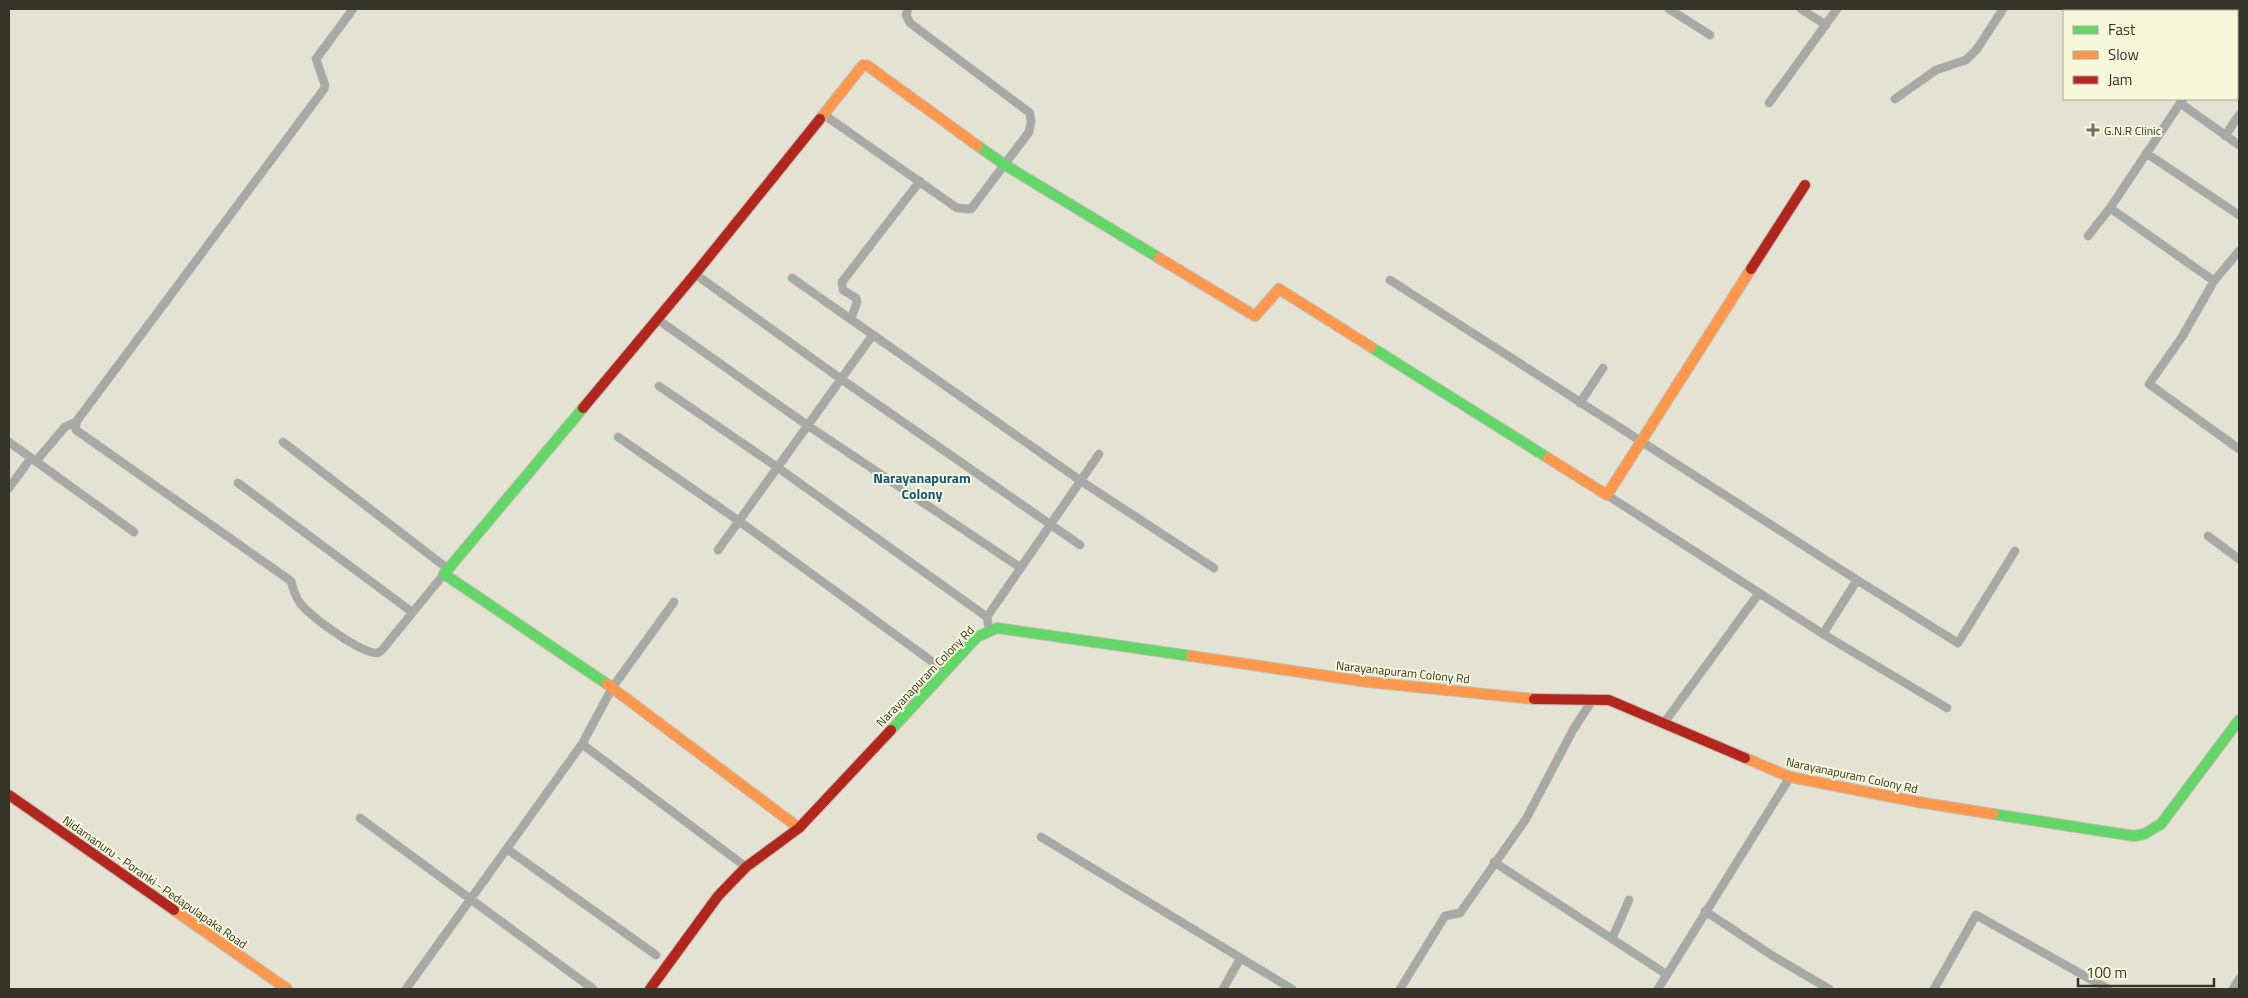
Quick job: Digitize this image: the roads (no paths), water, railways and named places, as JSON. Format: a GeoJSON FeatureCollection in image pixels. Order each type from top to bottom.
{"type":"FeatureCollection","features":[{"type":"Feature","properties":{"kind":"street"},"geometry":{"type":"LineString","coordinates":[[9,488],[65,427],[76,422],[324,89],[325,84],[316,58],[353,9]]}},
{"type":"Feature","properties":{"kind":"street"},"geometry":{"type":"LineString","coordinates":[[823,114],[957,208],[971,209],[1029,132],[1030,113],[910,23],[906,15],[908,9]]}},
{"type":"Feature","properties":{"kind":"street"},"geometry":{"type":"LineString","coordinates":[[1669,9],[1710,35]]}},
{"type":"Feature","properties":{"kind":"street"},"geometry":{"type":"LineString","coordinates":[[1801,9],[1826,24]]}},
{"type":"Feature","properties":{"kind":"street"},"geometry":{"type":"LineString","coordinates":[[1769,103],[1837,9]]}},
{"type":"Feature","properties":{"kind":"street"},"geometry":{"type":"LineString","coordinates":[[1895,99],[1936,70],[1966,60],[1977,49],[2004,9]]}},
{"type":"Feature","properties":{"kind":"street"},"geometry":{"type":"LineString","coordinates":[[76,422],[76,430],[291,581],[294,594],[301,604],[359,648],[378,653],[695,274],[861,66],[866,65],[1005,165],[1255,316],[1279,289],[1607,495],[1759,594],[1946,708]]}},
{"type":"Feature","properties":{"kind":"street"},"geometry":{"type":"LineString","coordinates":[[2088,236],[2110,208],[2182,101],[2239,145]]}},
{"type":"Feature","properties":{"kind":"street"},"geometry":{"type":"LineString","coordinates":[[2225,136],[2239,115]]}},
{"type":"Feature","properties":{"kind":"street"},"geometry":{"type":"LineString","coordinates":[[2146,153],[2239,215]]}},
{"type":"Feature","properties":{"kind":"street"},"geometry":{"type":"LineString","coordinates":[[851,319],[858,302],[856,298],[843,290],[842,282],[920,182]]}},
{"type":"Feature","properties":{"kind":"street"},"geometry":{"type":"LineString","coordinates":[[1607,495],[1639,442],[1805,186]]}},
{"type":"Feature","properties":{"kind":"street"},"geometry":{"type":"LineString","coordinates":[[2110,208],[2214,281]]}},
{"type":"Feature","properties":{"kind":"street"},"geometry":{"type":"LineString","coordinates":[[2239,251],[2214,281],[2182,337],[2149,384],[2239,449]]}},
{"type":"Feature","properties":{"kind":"street"},"geometry":{"type":"LineString","coordinates":[[695,274],[841,380],[1080,545]]}},
{"type":"Feature","properties":{"kind":"street"},"geometry":{"type":"LineString","coordinates":[[792,278],[1081,481],[1214,568]]}},
{"type":"Feature","properties":{"kind":"street"},"geometry":{"type":"LineString","coordinates":[[1390,280],[1639,442],[1958,643],[2015,551]]}},
{"type":"Feature","properties":{"kind":"street"},"geometry":{"type":"LineString","coordinates":[[657,319],[807,425],[1021,568]]}},
{"type":"Feature","properties":{"kind":"street"},"geometry":{"type":"LineString","coordinates":[[718,550],[872,336]]}},
{"type":"Feature","properties":{"kind":"street"},"geometry":{"type":"LineString","coordinates":[[1580,403],[1603,368]]}},
{"type":"Feature","properties":{"kind":"street"},"geometry":{"type":"LineString","coordinates":[[660,386],[987,617]]}},
{"type":"Feature","properties":{"kind":"street"},"geometry":{"type":"LineString","coordinates":[[618,437],[739,521],[945,671]]}},
{"type":"Feature","properties":{"kind":"street"},"geometry":{"type":"LineString","coordinates":[[9,442],[134,532]]}},
{"type":"Feature","properties":{"kind":"street"},"geometry":{"type":"LineString","coordinates":[[283,442],[446,571],[612,688],[799,828]]}},
{"type":"Feature","properties":{"kind":"street"},"geometry":{"type":"LineString","coordinates":[[989,630],[987,617],[1099,454]]}},
{"type":"Feature","properties":{"kind":"street"},"geometry":{"type":"LineString","coordinates":[[238,483],[412,612]]}},
{"type":"Feature","properties":{"kind":"street"},"geometry":{"type":"LineString","coordinates":[[2208,536],[2239,559]]}},
{"type":"Feature","properties":{"kind":"street"},"geometry":{"type":"LineString","coordinates":[[1823,634],[1857,580]]}},
{"type":"Feature","properties":{"kind":"street"},"geometry":{"type":"LineString","coordinates":[[1664,723],[1759,594]]}},
{"type":"Feature","properties":{"kind":"street"},"geometry":{"type":"LineString","coordinates":[[406,989],[582,744],[612,688],[674,602]]}},
{"type":"Feature","properties":{"kind":"street","name":"Narayanapuram Colony Rd"},"geometry":{"type":"LineString","coordinates":[[650,989],[718,896],[746,867],[799,828],[977,637],[997,628],[1368,682],[1530,699],[1609,700],[1790,777],[1918,802],[2134,836],[2144,834],[2161,824],[2239,720]]}},
{"type":"Feature","properties":{"kind":"street"},"geometry":{"type":"LineString","coordinates":[[1400,989],[1445,916],[1460,913],[1526,819],[1573,730],[1593,699]]}},
{"type":"Feature","properties":{"kind":"street"},"geometry":{"type":"LineString","coordinates":[[582,744],[746,867]]}},
{"type":"Feature","properties":{"kind":"street"},"geometry":{"type":"LineString","coordinates":[[1658,989],[1790,777]]}},
{"type":"Feature","properties":{"kind":"street","name":"Nidamanuru - Poranki - Pedapulapaka Road"},"geometry":{"type":"LineString","coordinates":[[9,795],[287,989]]}},
{"type":"Feature","properties":{"kind":"street"},"geometry":{"type":"LineString","coordinates":[[360,818],[593,989]]}},
{"type":"Feature","properties":{"kind":"street"},"geometry":{"type":"LineString","coordinates":[[1041,837],[1292,989]]}},
{"type":"Feature","properties":{"kind":"street"},"geometry":{"type":"LineString","coordinates":[[507,849],[656,955]]}},
{"type":"Feature","properties":{"kind":"street"},"geometry":{"type":"LineString","coordinates":[[1494,862],[1666,974]]}},
{"type":"Feature","properties":{"kind":"street"},"geometry":{"type":"LineString","coordinates":[[1612,939],[1629,900]]}},
{"type":"Feature","properties":{"kind":"street"},"geometry":{"type":"LineString","coordinates":[[1705,911],[1773,956],[1829,989]]}},
{"type":"Feature","properties":{"kind":"street"},"geometry":{"type":"LineString","coordinates":[[1934,989],[1976,915],[2108,989]]}},
{"type":"Feature","properties":{"kind":"street"},"geometry":{"type":"LineString","coordinates":[[1222,989],[1240,959]]}},
{"type":"Feature","properties":{"kind":"street"},"geometry":{"type":"LineString","coordinates":[[2233,989],[2239,979]]}},
{"type":"Feature","properties":{"kind":"place","name":"G.N.R Clinic"},"geometry":{"type":"Point","coordinates":[2093,130]}},
{"type":"Feature","properties":{"kind":"district","name":"Narayanapuram Colony"},"geometry":{"type":"Point","coordinates":[922,486]}}]}
